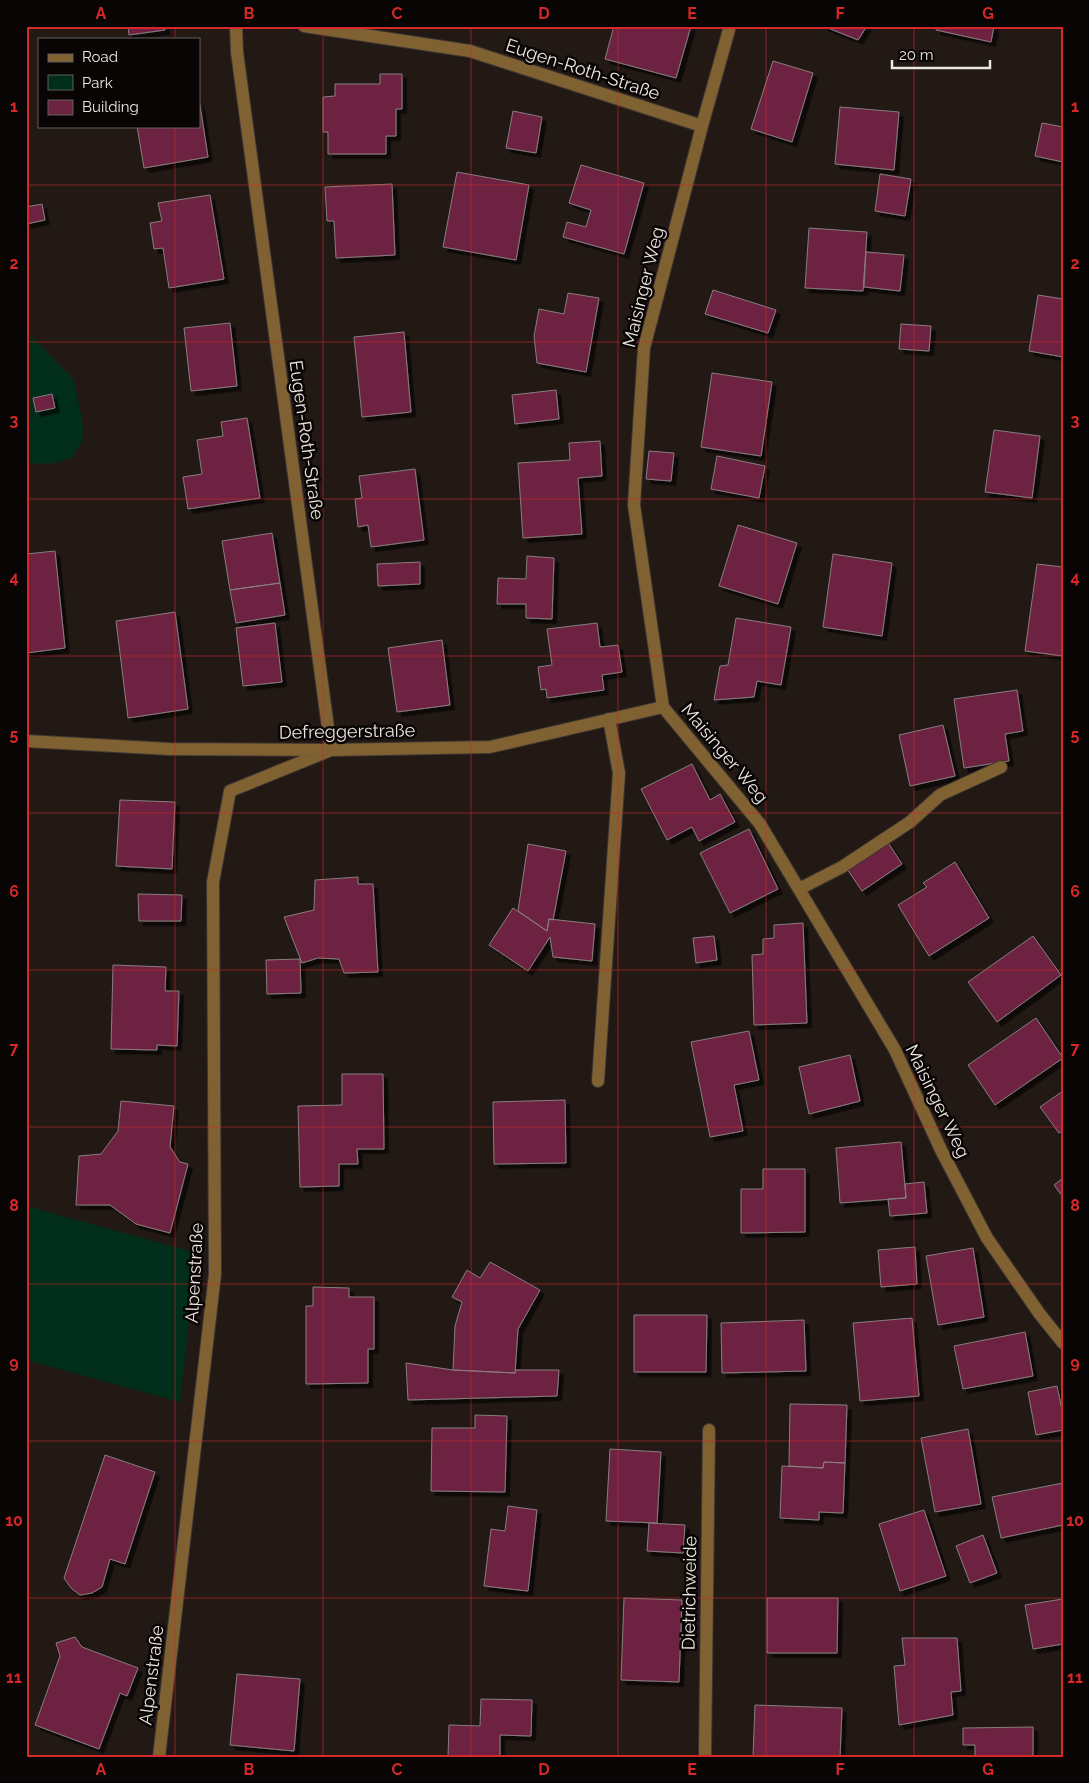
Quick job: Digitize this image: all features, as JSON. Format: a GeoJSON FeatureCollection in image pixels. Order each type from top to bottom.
{"type":"FeatureCollection","features":[{"type":"Feature","properties":{"kind":"street","name":"Eugen-Roth-Straße"},"geometry":{"type":"LineString","coordinates":[[236,26],[236,52],[331,750]]}},
{"type":"Feature","properties":{"kind":"street","name":"Eugen-Roth-Straße"},"geometry":{"type":"LineString","coordinates":[[304,26],[470,51],[702,126]]}},
{"type":"Feature","properties":{"kind":"street","name":"Maisinger Weg"},"geometry":{"type":"LineString","coordinates":[[730,26],[644,348],[634,505],[663,706],[760,824],[895,1050],[941,1150],[988,1238],[1039,1313],[1063,1342]]}},
{"type":"Feature","properties":{"kind":"street","name":"Defreggerstraße"},"geometry":{"type":"LineString","coordinates":[[26,741],[169,749],[331,750],[490,747],[663,706]]}},
{"type":"Feature","properties":{"kind":"street"},"geometry":{"type":"LineString","coordinates":[[598,1081],[619,773],[609,719]]}},
{"type":"Feature","properties":{"kind":"street","name":"Alpenstraße"},"geometry":{"type":"LineString","coordinates":[[159,1757],[215,1274],[213,882],[230,790],[331,750]]}},
{"type":"Feature","properties":{"kind":"street"},"geometry":{"type":"LineString","coordinates":[[799,889],[842,867],[910,822],[940,795],[1001,767]]}},
{"type":"Feature","properties":{"kind":"street","name":"Dietrichweide"},"geometry":{"type":"LineString","coordinates":[[705,1757],[709,1430]]}},
{"type":"Feature","properties":{"kind":"green space"},"geometry":{"type":"Polygon","coordinates":[[[26,331],[74,380],[83,425],[82,443],[71,458],[55,463],[26,464],[26,331]]]}},
{"type":"Feature","properties":{"kind":"green space"},"geometry":{"type":"Polygon","coordinates":[[[26,1206],[197,1253],[180,1402],[26,1360],[26,1206]]]}},
{"type":"Feature","properties":{"kind":"building"},"geometry":{"type":"Polygon","coordinates":[[[128,26],[165,26],[165,30],[129,35],[128,26]]]}},
{"type":"Feature","properties":{"kind":"building"},"geometry":{"type":"Polygon","coordinates":[[[614,26],[691,26],[676,78],[605,59],[614,26]]]}},
{"type":"Feature","properties":{"kind":"building"},"geometry":{"type":"Polygon","coordinates":[[[823,26],[867,26],[858,40],[823,26]]]}},
{"type":"Feature","properties":{"kind":"building"},"geometry":{"type":"Polygon","coordinates":[[[937,26],[994,26],[991,42],[936,30],[937,26]]]}},
{"type":"Feature","properties":{"kind":"building"},"geometry":{"type":"Polygon","coordinates":[[[773,61],[813,73],[792,142],[751,129],[773,61]]]}},
{"type":"Feature","properties":{"kind":"building"},"geometry":{"type":"Polygon","coordinates":[[[380,74],[402,74],[402,109],[396,109],[396,136],[386,136],[386,154],[328,154],[328,132],[323,132],[323,97],[335,96],[335,84],[380,84],[380,74]]]}},
{"type":"Feature","properties":{"kind":"building"},"geometry":{"type":"Polygon","coordinates":[[[200,105],[208,157],[144,168],[137,128],[200,128],[200,105]]]}},
{"type":"Feature","properties":{"kind":"building"},"geometry":{"type":"Polygon","coordinates":[[[840,107],[899,112],[894,170],[835,164],[840,107]]]}},
{"type":"Feature","properties":{"kind":"building"},"geometry":{"type":"Polygon","coordinates":[[[513,111],[542,117],[536,153],[506,148],[513,111]]]}},
{"type":"Feature","properties":{"kind":"building"},"geometry":{"type":"Polygon","coordinates":[[[1042,123],[1063,127],[1063,162],[1035,156],[1042,123]]]}},
{"type":"Feature","properties":{"kind":"building"},"geometry":{"type":"Polygon","coordinates":[[[581,165],[644,183],[624,254],[563,237],[567,222],[586,227],[591,210],[569,203],[581,165]]]}},
{"type":"Feature","properties":{"kind":"building"},"geometry":{"type":"Polygon","coordinates":[[[457,172],[529,185],[516,260],[443,247],[457,172]]]}},
{"type":"Feature","properties":{"kind":"building"},"geometry":{"type":"Polygon","coordinates":[[[880,174],[911,179],[905,216],[875,211],[880,174]]]}},
{"type":"Feature","properties":{"kind":"building"},"geometry":{"type":"Polygon","coordinates":[[[392,184],[395,255],[336,258],[334,221],[327,221],[325,187],[392,184]]]}},
{"type":"Feature","properties":{"kind":"building"},"geometry":{"type":"Polygon","coordinates":[[[210,195],[224,279],[169,288],[163,248],[154,249],[150,223],[162,221],[158,203],[210,195]]]}},
{"type":"Feature","properties":{"kind":"building"},"geometry":{"type":"Polygon","coordinates":[[[42,204],[45,220],[26,224],[26,207],[42,204]]]}},
{"type":"Feature","properties":{"kind":"building"},"geometry":{"type":"Polygon","coordinates":[[[809,228],[867,232],[863,291],[805,288],[809,228]]]}},
{"type":"Feature","properties":{"kind":"building"},"geometry":{"type":"Polygon","coordinates":[[[866,252],[904,255],[900,291],[864,287],[866,252]]]}},
{"type":"Feature","properties":{"kind":"building"},"geometry":{"type":"Polygon","coordinates":[[[713,290],[776,310],[768,333],[705,314],[713,290]]]}},
{"type":"Feature","properties":{"kind":"building"},"geometry":{"type":"Polygon","coordinates":[[[568,293],[599,298],[586,372],[537,363],[534,336],[539,309],[564,314],[568,293]]]}},
{"type":"Feature","properties":{"kind":"building"},"geometry":{"type":"Polygon","coordinates":[[[1038,295],[1063,299],[1063,357],[1029,351],[1038,295]]]}},
{"type":"Feature","properties":{"kind":"building"},"geometry":{"type":"Polygon","coordinates":[[[230,323],[237,386],[191,391],[184,328],[230,323]]]}},
{"type":"Feature","properties":{"kind":"building"},"geometry":{"type":"Polygon","coordinates":[[[901,324],[931,326],[929,351],[899,349],[901,324]]]}},
{"type":"Feature","properties":{"kind":"building"},"geometry":{"type":"Polygon","coordinates":[[[404,332],[411,412],[362,417],[354,337],[404,332]]]}},
{"type":"Feature","properties":{"kind":"building"},"geometry":{"type":"Polygon","coordinates":[[[712,373],[772,382],[761,456],[701,447],[712,373]]]}},
{"type":"Feature","properties":{"kind":"building"},"geometry":{"type":"Polygon","coordinates":[[[556,390],[559,419],[515,424],[512,395],[556,390]]]}},
{"type":"Feature","properties":{"kind":"building"},"geometry":{"type":"Polygon","coordinates":[[[52,394],[55,408],[36,412],[33,398],[52,394]]]}},
{"type":"Feature","properties":{"kind":"building"},"geometry":{"type":"Polygon","coordinates":[[[247,418],[260,498],[188,509],[183,477],[202,474],[197,440],[223,436],[221,422],[247,418]]]}},
{"type":"Feature","properties":{"kind":"building"},"geometry":{"type":"Polygon","coordinates":[[[994,430],[1040,436],[1032,498],[985,492],[994,430]]]}},
{"type":"Feature","properties":{"kind":"building"},"geometry":{"type":"Polygon","coordinates":[[[600,441],[602,476],[578,478],[582,534],[523,538],[518,463],[570,460],[569,443],[600,441]]]}},
{"type":"Feature","properties":{"kind":"building"},"geometry":{"type":"Polygon","coordinates":[[[649,451],[674,453],[671,481],[646,479],[649,451]]]}},
{"type":"Feature","properties":{"kind":"building"},"geometry":{"type":"Polygon","coordinates":[[[717,456],[765,466],[759,498],[711,489],[717,456]]]}},
{"type":"Feature","properties":{"kind":"building"},"geometry":{"type":"Polygon","coordinates":[[[415,469],[424,540],[371,547],[368,525],[358,527],[355,499],[362,498],[359,476],[415,469]]]}},
{"type":"Feature","properties":{"kind":"building"},"geometry":{"type":"Polygon","coordinates":[[[738,525],[797,543],[778,604],[719,586],[738,525]]]}},
{"type":"Feature","properties":{"kind":"building"},"geometry":{"type":"Polygon","coordinates":[[[272,533],[280,583],[230,590],[222,541],[272,533]]]}},
{"type":"Feature","properties":{"kind":"building"},"geometry":{"type":"Polygon","coordinates":[[[55,551],[65,648],[26,653],[26,554],[55,551]]]}},
{"type":"Feature","properties":{"kind":"building"},"geometry":{"type":"Polygon","coordinates":[[[833,554],[892,563],[882,636],[823,627],[833,554]]]}},
{"type":"Feature","properties":{"kind":"building"},"geometry":{"type":"Polygon","coordinates":[[[527,556],[554,558],[552,619],[526,618],[526,604],[497,604],[498,578],[526,579],[527,556]]]}},
{"type":"Feature","properties":{"kind":"building"},"geometry":{"type":"Polygon","coordinates":[[[420,562],[420,584],[378,586],[377,564],[420,562]]]}},
{"type":"Feature","properties":{"kind":"building"},"geometry":{"type":"Polygon","coordinates":[[[1037,564],[1063,567],[1063,656],[1025,651],[1037,564]]]}},
{"type":"Feature","properties":{"kind":"building"},"geometry":{"type":"Polygon","coordinates":[[[280,583],[285,615],[236,623],[230,590],[280,583]]]}},
{"type":"Feature","properties":{"kind":"building"},"geometry":{"type":"Polygon","coordinates":[[[175,612],[188,709],[128,718],[116,621],[175,612]]]}},
{"type":"Feature","properties":{"kind":"building"},"geometry":{"type":"Polygon","coordinates":[[[736,618],[791,627],[781,685],[757,681],[754,697],[714,700],[720,666],[728,665],[736,618]]]}},
{"type":"Feature","properties":{"kind":"building"},"geometry":{"type":"Polygon","coordinates":[[[275,623],[282,682],[243,686],[236,628],[275,623]]]}},
{"type":"Feature","properties":{"kind":"building"},"geometry":{"type":"Polygon","coordinates":[[[597,623],[600,647],[618,645],[622,672],[602,675],[604,690],[547,698],[546,689],[541,690],[538,667],[552,665],[547,629],[597,623]]]}},
{"type":"Feature","properties":{"kind":"building"},"geometry":{"type":"Polygon","coordinates":[[[442,640],[450,705],[397,712],[388,648],[442,640]]]}},
{"type":"Feature","properties":{"kind":"building"},"geometry":{"type":"Polygon","coordinates":[[[1017,690],[1023,731],[1005,734],[1009,761],[964,768],[954,699],[1017,690]]]}},
{"type":"Feature","properties":{"kind":"building"},"geometry":{"type":"Polygon","coordinates":[[[943,725],[955,776],[910,786],[899,735],[943,725]]]}},
{"type":"Feature","properties":{"kind":"building"},"geometry":{"type":"Polygon","coordinates":[[[692,764],[710,800],[720,794],[735,822],[699,841],[692,827],[667,840],[641,789],[692,764]]]}},
{"type":"Feature","properties":{"kind":"building"},"geometry":{"type":"Polygon","coordinates":[[[120,800],[175,802],[172,869],[116,866],[120,800]]]}},
{"type":"Feature","properties":{"kind":"building"},"geometry":{"type":"Polygon","coordinates":[[[749,829],[778,889],[730,913],[700,853],[749,829]]]}},
{"type":"Feature","properties":{"kind":"building"},"geometry":{"type":"Polygon","coordinates":[[[887,841],[902,864],[862,891],[847,869],[887,841]]]}},
{"type":"Feature","properties":{"kind":"building"},"geometry":{"type":"Polygon","coordinates":[[[528,844],[566,851],[553,920],[549,919],[547,931],[518,911],[528,844]]]}},
{"type":"Feature","properties":{"kind":"building"},"geometry":{"type":"Polygon","coordinates":[[[955,862],[989,918],[929,956],[898,905],[927,887],[923,883],[955,862]]]}},
{"type":"Feature","properties":{"kind":"building"},"geometry":{"type":"Polygon","coordinates":[[[358,877],[358,884],[373,884],[378,972],[344,973],[339,959],[318,958],[302,963],[284,917],[314,910],[315,880],[358,877]]]}},
{"type":"Feature","properties":{"kind":"building"},"geometry":{"type":"Polygon","coordinates":[[[138,894],[182,895],[181,921],[139,921],[138,894]]]}},
{"type":"Feature","properties":{"kind":"building"},"geometry":{"type":"Polygon","coordinates":[[[513,908],[547,931],[549,919],[595,924],[592,961],[553,957],[550,937],[528,971],[489,945],[513,908]]]}},
{"type":"Feature","properties":{"kind":"building"},"geometry":{"type":"Polygon","coordinates":[[[803,923],[807,1023],[754,1025],[752,955],[763,954],[763,939],[774,938],[774,925],[803,923]]]}},
{"type":"Feature","properties":{"kind":"building"},"geometry":{"type":"Polygon","coordinates":[[[714,936],[717,960],[696,963],[693,938],[714,936]]]}},
{"type":"Feature","properties":{"kind":"building"},"geometry":{"type":"Polygon","coordinates":[[[1033,936],[1061,975],[997,1022],[968,982],[1033,936]]]}},
{"type":"Feature","properties":{"kind":"building"},"geometry":{"type":"Polygon","coordinates":[[[300,959],[301,993],[267,994],[266,960],[300,959]]]}},
{"type":"Feature","properties":{"kind":"building"},"geometry":{"type":"Polygon","coordinates":[[[113,965],[166,967],[165,991],[179,991],[177,1046],[157,1045],[157,1050],[111,1049],[113,965]]]}},
{"type":"Feature","properties":{"kind":"building"},"geometry":{"type":"Polygon","coordinates":[[[1036,1018],[1063,1058],[995,1105],[968,1065],[1036,1018]]]}},
{"type":"Feature","properties":{"kind":"building"},"geometry":{"type":"Polygon","coordinates":[[[749,1031],[759,1080],[734,1085],[743,1131],[710,1137],[691,1042],[749,1031]]]}},
{"type":"Feature","properties":{"kind":"building"},"geometry":{"type":"Polygon","coordinates":[[[850,1055],[860,1101],[809,1114],[799,1067],[850,1055]]]}},
{"type":"Feature","properties":{"kind":"building"},"geometry":{"type":"Polygon","coordinates":[[[342,1074],[383,1074],[384,1149],[357,1149],[358,1164],[339,1164],[339,1186],[300,1187],[298,1106],[342,1105],[342,1074]]]}},
{"type":"Feature","properties":{"kind":"building"},"geometry":{"type":"Polygon","coordinates":[[[1063,1091],[1063,1131],[1059,1133],[1040,1107],[1063,1091]]]}},
{"type":"Feature","properties":{"kind":"building"},"geometry":{"type":"Polygon","coordinates":[[[565,1100],[566,1163],[494,1164],[493,1102],[565,1100]]]}},
{"type":"Feature","properties":{"kind":"building"},"geometry":{"type":"Polygon","coordinates":[[[121,1101],[174,1106],[170,1147],[180,1162],[188,1164],[170,1233],[136,1224],[110,1205],[76,1205],[79,1156],[101,1154],[118,1131],[121,1101]]]}},
{"type":"Feature","properties":{"kind":"building"},"geometry":{"type":"Polygon","coordinates":[[[901,1142],[906,1198],[840,1203],[836,1148],[901,1142]]]}},
{"type":"Feature","properties":{"kind":"building"},"geometry":{"type":"Polygon","coordinates":[[[763,1169],[805,1169],[805,1232],[741,1233],[741,1189],[763,1189],[763,1169]]]}},
{"type":"Feature","properties":{"kind":"building"},"geometry":{"type":"Polygon","coordinates":[[[1063,1178],[1063,1197],[1054,1185],[1063,1178]]]}},
{"type":"Feature","properties":{"kind":"building"},"geometry":{"type":"Polygon","coordinates":[[[924,1182],[927,1213],[890,1216],[888,1199],[906,1198],[905,1184],[924,1182]]]}},
{"type":"Feature","properties":{"kind":"building"},"geometry":{"type":"Polygon","coordinates":[[[915,1247],[917,1284],[881,1287],[878,1250],[915,1247]]]}},
{"type":"Feature","properties":{"kind":"building"},"geometry":{"type":"Polygon","coordinates":[[[973,1248],[984,1317],[938,1325],[926,1256],[973,1248]]]}},
{"type":"Feature","properties":{"kind":"building"},"geometry":{"type":"Polygon","coordinates":[[[490,1262],[540,1290],[518,1329],[515,1373],[453,1370],[455,1326],[462,1302],[452,1297],[467,1270],[480,1278],[490,1262]]]}},
{"type":"Feature","properties":{"kind":"building"},"geometry":{"type":"Polygon","coordinates":[[[313,1287],[349,1288],[349,1297],[374,1297],[374,1349],[368,1349],[368,1383],[306,1384],[306,1306],[313,1306],[313,1287]]]}},
{"type":"Feature","properties":{"kind":"building"},"geometry":{"type":"Polygon","coordinates":[[[634,1315],[707,1315],[706,1372],[634,1372],[634,1315]]]}},
{"type":"Feature","properties":{"kind":"building"},"geometry":{"type":"Polygon","coordinates":[[[912,1318],[919,1396],[860,1401],[853,1323],[912,1318]]]}},
{"type":"Feature","properties":{"kind":"building"},"geometry":{"type":"Polygon","coordinates":[[[804,1320],[806,1371],[722,1373],[721,1323],[804,1320]]]}},
{"type":"Feature","properties":{"kind":"building"},"geometry":{"type":"Polygon","coordinates":[[[1025,1332],[1033,1376],[963,1389],[954,1346],[1025,1332]]]}},
{"type":"Feature","properties":{"kind":"building"},"geometry":{"type":"Polygon","coordinates":[[[406,1363],[453,1370],[515,1373],[516,1370],[559,1370],[557,1396],[408,1400],[406,1363]]]}},
{"type":"Feature","properties":{"kind":"building"},"geometry":{"type":"Polygon","coordinates":[[[1057,1386],[1063,1415],[1063,1430],[1036,1435],[1028,1392],[1057,1386]]]}},
{"type":"Feature","properties":{"kind":"building"},"geometry":{"type":"Polygon","coordinates":[[[790,1404],[847,1405],[845,1463],[824,1462],[823,1468],[789,1466],[790,1404]]]}},
{"type":"Feature","properties":{"kind":"building"},"geometry":{"type":"Polygon","coordinates":[[[475,1415],[507,1416],[505,1492],[431,1491],[432,1428],[475,1428],[475,1415]]]}},
{"type":"Feature","properties":{"kind":"building"},"geometry":{"type":"Polygon","coordinates":[[[968,1429],[981,1504],[935,1512],[921,1438],[968,1429]]]}},
{"type":"Feature","properties":{"kind":"building"},"geometry":{"type":"Polygon","coordinates":[[[610,1449],[661,1452],[657,1523],[606,1521],[610,1449]]]}},
{"type":"Feature","properties":{"kind":"building"},"geometry":{"type":"Polygon","coordinates":[[[105,1455],[155,1472],[125,1564],[110,1559],[102,1587],[92,1593],[80,1595],[71,1588],[64,1578],[105,1455]]]}},
{"type":"Feature","properties":{"kind":"building"},"geometry":{"type":"Polygon","coordinates":[[[824,1462],[845,1463],[843,1513],[819,1512],[819,1520],[780,1518],[782,1466],[823,1468],[824,1462]]]}},
{"type":"Feature","properties":{"kind":"building"},"geometry":{"type":"Polygon","coordinates":[[[1063,1483],[1063,1525],[1001,1538],[992,1497],[1063,1483]]]}},
{"type":"Feature","properties":{"kind":"building"},"geometry":{"type":"Polygon","coordinates":[[[508,1506],[537,1510],[528,1591],[484,1586],[491,1529],[505,1531],[508,1506]]]}},
{"type":"Feature","properties":{"kind":"building"},"geometry":{"type":"Polygon","coordinates":[[[924,1510],[946,1576],[900,1591],[879,1524],[924,1510]]]}},
{"type":"Feature","properties":{"kind":"building"},"geometry":{"type":"Polygon","coordinates":[[[649,1523],[685,1525],[683,1553],[647,1551],[649,1523]]]}},
{"type":"Feature","properties":{"kind":"building"},"geometry":{"type":"Polygon","coordinates":[[[983,1535],[997,1573],[970,1583],[956,1546],[983,1535]]]}},
{"type":"Feature","properties":{"kind":"building"},"geometry":{"type":"Polygon","coordinates":[[[624,1598],[682,1600],[679,1682],[621,1680],[624,1598]]]}},
{"type":"Feature","properties":{"kind":"building"},"geometry":{"type":"Polygon","coordinates":[[[767,1598],[838,1598],[837,1653],[767,1653],[767,1598]]]}},
{"type":"Feature","properties":{"kind":"building"},"geometry":{"type":"Polygon","coordinates":[[[1063,1599],[1063,1644],[1033,1649],[1025,1605],[1063,1599]]]}},
{"type":"Feature","properties":{"kind":"building"},"geometry":{"type":"Polygon","coordinates":[[[75,1637],[82,1647],[138,1668],[127,1696],[120,1693],[99,1749],[35,1725],[60,1656],[56,1643],[75,1637]]]}},
{"type":"Feature","properties":{"kind":"building"},"geometry":{"type":"Polygon","coordinates":[[[902,1638],[957,1638],[961,1691],[951,1692],[953,1715],[899,1725],[894,1666],[905,1665],[902,1638]]]}},
{"type":"Feature","properties":{"kind":"building"},"geometry":{"type":"Polygon","coordinates":[[[237,1674],[300,1679],[294,1751],[230,1745],[237,1674]]]}},
{"type":"Feature","properties":{"kind":"building"},"geometry":{"type":"Polygon","coordinates":[[[481,1699],[532,1700],[531,1736],[500,1735],[500,1757],[448,1757],[449,1725],[480,1726],[481,1699]]]}},
{"type":"Feature","properties":{"kind":"building"},"geometry":{"type":"Polygon","coordinates":[[[755,1705],[842,1708],[840,1757],[753,1757],[755,1705]]]}},
{"type":"Feature","properties":{"kind":"building"},"geometry":{"type":"Polygon","coordinates":[[[1033,1727],[1033,1757],[975,1757],[975,1745],[963,1745],[963,1728],[1033,1727]]]}}]}
